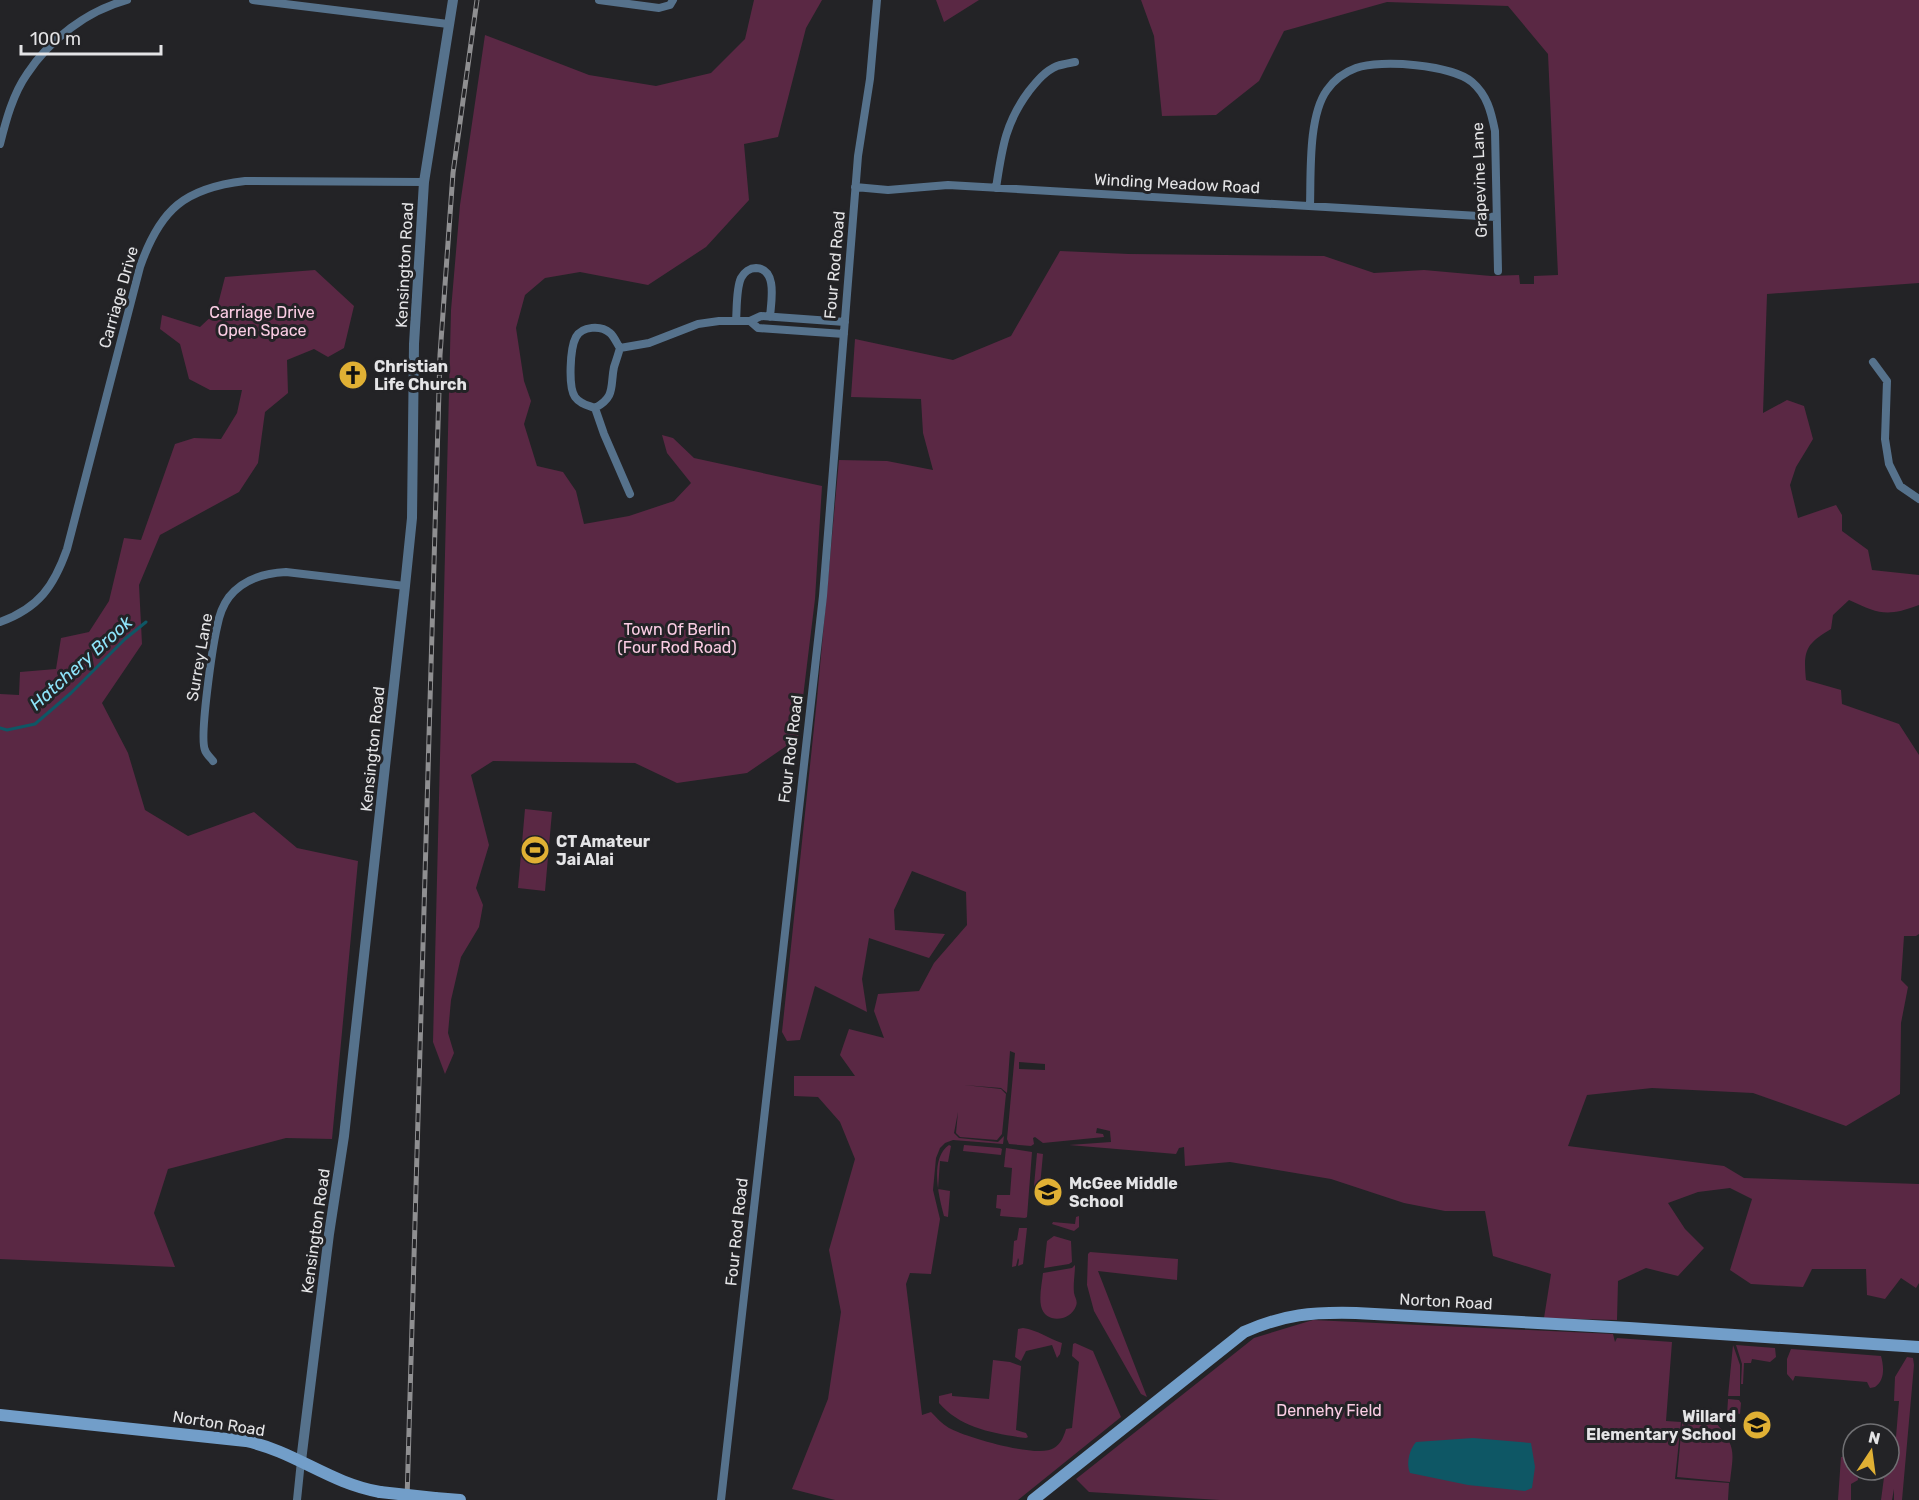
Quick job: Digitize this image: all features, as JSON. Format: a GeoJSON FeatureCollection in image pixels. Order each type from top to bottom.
{"type":"FeatureCollection","features":[{"type":"Feature","properties":{"kind":"main road","name":"Norton Road"},"geometry":{"type":"LineString","coordinates":[[1033,1500],[1244,1332],[1264,1323],[1297,1314],[1316,1312],[1606,1327],[1919,1347]]}},
{"type":"Feature","properties":{"kind":"main road","name":"Norton Road"},"geometry":{"type":"LineString","coordinates":[[0,1415],[246,1441],[266,1445],[344,1483],[380,1492],[460,1500]]}},
{"type":"Feature","properties":{"kind":"street"},"geometry":{"type":"LineString","coordinates":[[0,144],[13,100],[26,74],[47,49],[68,30],[95,12],[127,0]]}},
{"type":"Feature","properties":{"kind":"street"},"geometry":{"type":"LineString","coordinates":[[254,0],[314,3],[448,24]]}},
{"type":"Feature","properties":{"kind":"street","name":"Kensington Road"},"geometry":{"type":"LineString","coordinates":[[297,1500],[329,1234],[344,1136],[405,586],[412,518],[414,344],[423,182],[453,0]]}},
{"type":"Feature","properties":{"kind":"street"},"geometry":{"type":"LineString","coordinates":[[599,0],[659,8],[670,4],[673,0]]}},
{"type":"Feature","properties":{"kind":"street","name":"Four Rod Road"},"geometry":{"type":"LineString","coordinates":[[721,1500],[823,596],[855,188],[860,137],[871,70],[877,0]]}},
{"type":"Feature","properties":{"kind":"street"},"geometry":{"type":"LineString","coordinates":[[996,188],[1002,148],[1009,123],[1021,102],[1039,79],[1056,67],[1076,62]]}},
{"type":"Feature","properties":{"kind":"street","name":"Grapevine Lane"},"geometry":{"type":"LineString","coordinates":[[1310,206],[1314,124],[1319,105],[1327,89],[1340,76],[1356,68],[1372,64],[1397,64],[1456,73],[1470,81],[1483,95],[1491,112],[1495,130],[1498,271]]}},
{"type":"Feature","properties":{"kind":"street","name":"Carriage Drive"},"geometry":{"type":"LineString","coordinates":[[0,622],[32,607],[47,591],[58,573],[67,549],[140,267],[148,244],[161,221],[177,204],[197,192],[219,184],[245,181],[423,182]]}},
{"type":"Feature","properties":{"kind":"street","name":"Winding Meadow Road"},"geometry":{"type":"LineString","coordinates":[[855,188],[888,190],[948,185],[1496,217]]}},
{"type":"Feature","properties":{"kind":"street"},"geometry":{"type":"LineString","coordinates":[[736,321],[740,279],[746,271],[753,267],[763,269],[770,276],[772,287],[770,317]]}},
{"type":"Feature","properties":{"kind":"street"},"geometry":{"type":"LineString","coordinates":[[620,348],[649,343],[698,324],[750,321],[761,316],[845,322]]}},
{"type":"Feature","properties":{"kind":"street"},"geometry":{"type":"LineString","coordinates":[[750,321],[758,328],[844,334]]}},
{"type":"Feature","properties":{"kind":"street"},"geometry":{"type":"LineString","coordinates":[[597,328],[610,333],[620,348],[614,367],[612,392],[604,403],[595,408],[581,404],[573,395],[570,384],[576,336],[586,329],[597,328]]}},
{"type":"Feature","properties":{"kind":"street"},"geometry":{"type":"LineString","coordinates":[[1873,362],[1887,381],[1885,440],[1889,464],[1900,486],[1919,499]]}},
{"type":"Feature","properties":{"kind":"street"},"geometry":{"type":"LineString","coordinates":[[595,408],[630,494]]}},
{"type":"Feature","properties":{"kind":"street","name":"Surrey Lane"},"geometry":{"type":"LineString","coordinates":[[213,761],[204,750],[203,730],[217,627],[222,609],[229,597],[240,586],[268,573],[286,572],[405,586]]}},
{"type":"Feature","properties":{"kind":"green space","name":"Town Of Berlin (Four Rod Road)"},"geometry":{"type":"Polygon","coordinates":[[[754,0],[822,0],[806,28],[778,137],[744,144],[749,200],[706,247],[648,285],[580,272],[545,278],[525,295],[516,328],[524,381],[531,401],[524,424],[537,466],[563,472],[576,491],[584,524],[629,516],[674,501],[691,483],[667,453],[662,435],[673,438],[694,458],[822,486],[815,599],[798,738],[747,773],[677,783],[635,763],[493,761],[471,775],[489,845],[476,888],[483,905],[479,927],[461,957],[451,1000],[448,1033],[454,1053],[445,1074],[433,1042],[451,310],[460,205],[485,35],[589,75],[656,86],[711,73],[745,39],[754,0]]]}},
{"type":"Feature","properties":{"kind":"green space"},"geometry":{"type":"Polygon","coordinates":[[[936,0],[979,0],[944,22],[936,0]]]}},
{"type":"Feature","properties":{"kind":"green space"},"geometry":{"type":"Polygon","coordinates":[[[1141,0],[1919,0],[1919,283],[1767,294],[1763,413],[1787,400],[1804,406],[1813,439],[1796,467],[1790,485],[1798,518],[1836,505],[1842,515],[1842,531],[1868,550],[1872,570],[1919,575],[1919,605],[1899,611],[1883,612],[1849,600],[1833,615],[1831,629],[1811,644],[1805,661],[1806,680],[1841,690],[1842,704],[1899,724],[1919,755],[1919,934],[1904,936],[1901,980],[1908,987],[1901,1023],[1900,1094],[1846,1126],[1753,1093],[1652,1088],[1587,1095],[1568,1146],[1724,1166],[1744,1178],[1919,1184],[1919,1283],[1916,1288],[1901,1278],[1885,1299],[1867,1295],[1866,1269],[1812,1269],[1803,1287],[1751,1284],[1730,1270],[1752,1199],[1730,1188],[1698,1192],[1668,1203],[1685,1229],[1704,1248],[1678,1276],[1646,1268],[1618,1281],[1617,1320],[1544,1318],[1551,1274],[1493,1256],[1485,1211],[1445,1211],[1404,1203],[1331,1179],[1230,1162],[1185,1166],[1184,1147],[1179,1148],[1176,1154],[1069,1145],[1111,1142],[1110,1131],[1097,1128],[1096,1133],[1103,1134],[1104,1137],[1043,1143],[1035,1137],[1033,1138],[1034,1144],[1031,1146],[1009,1144],[1007,1139],[1015,1053],[1010,1051],[1007,1093],[1001,1088],[964,1085],[1001,1089],[1006,1094],[1002,1134],[997,1140],[960,1137],[956,1133],[958,1112],[954,1133],[959,1138],[998,1142],[1004,1136],[1003,1144],[953,1140],[940,1148],[936,1158],[933,1190],[940,1219],[931,1274],[910,1273],[906,1284],[922,1415],[931,1412],[949,1428],[1002,1446],[1034,1451],[1054,1448],[1060,1442],[1066,1429],[1072,1428],[1079,1362],[1072,1356],[1075,1343],[1093,1351],[1121,1417],[1018,1500],[835,1500],[792,1489],[828,1399],[841,1312],[829,1250],[855,1159],[840,1122],[818,1097],[794,1096],[794,1076],[855,1076],[840,1055],[849,1029],[884,1038],[874,1011],[878,994],[919,991],[934,963],[967,925],[966,892],[912,871],[894,910],[895,930],[945,934],[929,958],[869,938],[862,979],[867,1012],[815,986],[800,1040],[787,1041],[782,1032],[817,699],[839,460],[887,461],[933,470],[923,433],[921,399],[851,397],[855,339],[953,360],[1011,336],[1060,251],[1324,256],[1374,273],[1424,270],[1491,276],[1519,275],[1520,284],[1534,284],[1534,276],[1558,275],[1548,54],[1508,6],[1387,2],[1284,31],[1259,81],[1216,115],[1162,116],[1154,36],[1141,0]],[[1019,1062],[1019,1069],[1045,1070],[1045,1064],[1019,1062]]]}},
{"type":"Feature","properties":{"kind":"green space","name":"Carriage Drive Open Space"},"geometry":{"type":"Polygon","coordinates":[[[315,270],[354,306],[344,348],[328,357],[314,349],[287,360],[288,393],[265,412],[258,463],[239,492],[160,535],[139,585],[142,644],[102,703],[128,753],[145,810],[188,836],[254,812],[297,848],[358,861],[332,1139],[286,1138],[168,1169],[154,1213],[175,1267],[0,1259],[0,694],[19,695],[20,672],[56,669],[61,638],[89,632],[109,601],[124,538],[141,540],[175,444],[194,438],[221,439],[237,413],[242,390],[210,390],[189,379],[180,344],[160,329],[162,315],[200,327],[216,312],[225,277],[315,270]]]}},
{"type":"Feature","properties":{"kind":"green space","name":"CT Amateur Jai Alai"},"geometry":{"type":"Polygon","coordinates":[[[525,809],[552,812],[545,891],[518,888],[525,809]]]}},
{"type":"Feature","properties":{"kind":"green space"},"geometry":{"type":"Polygon","coordinates":[[[949,1145],[951,1146],[948,1162],[940,1161],[938,1188],[939,1159],[949,1145]]]}},
{"type":"Feature","properties":{"kind":"green space"},"geometry":{"type":"Polygon","coordinates":[[[964,1145],[1000,1148],[1002,1149],[1001,1155],[963,1151],[964,1145]]]}},
{"type":"Feature","properties":{"kind":"green space"},"geometry":{"type":"Polygon","coordinates":[[[1006,1148],[1032,1152],[1027,1217],[1025,1218],[1000,1216],[1001,1209],[996,1208],[997,1195],[1010,1195],[1012,1168],[1004,1167],[1006,1148]]]}},
{"type":"Feature","properties":{"kind":"green space"},"geometry":{"type":"Polygon","coordinates":[[[1037,1153],[1043,1154],[1040,1186],[1034,1186],[1037,1153]]]}},
{"type":"Feature","properties":{"kind":"green space"},"geometry":{"type":"Polygon","coordinates":[[[938,1189],[950,1191],[948,1217],[944,1216],[938,1189]]]}},
{"type":"Feature","properties":{"kind":"green space"},"geometry":{"type":"Polygon","coordinates":[[[1079,1216],[1079,1227],[1074,1231],[1052,1224],[1053,1222],[1075,1224],[1076,1217],[1079,1216]]]}},
{"type":"Feature","properties":{"kind":"green space"},"geometry":{"type":"Polygon","coordinates":[[[1019,1228],[1027,1228],[1023,1264],[1018,1266],[1018,1258],[1016,1266],[1012,1267],[1014,1241],[1017,1240],[1019,1228]]]}},
{"type":"Feature","properties":{"kind":"green space"},"geometry":{"type":"Polygon","coordinates":[[[1054,1236],[1071,1241],[1072,1262],[1044,1268],[1047,1241],[1054,1236]]]}},
{"type":"Feature","properties":{"kind":"green space"},"geometry":{"type":"Polygon","coordinates":[[[1090,1252],[1178,1259],[1177,1280],[1098,1271],[1147,1397],[1141,1394],[1094,1311],[1087,1285],[1088,1254],[1090,1252]]]}},
{"type":"Feature","properties":{"kind":"green space"},"geometry":{"type":"Polygon","coordinates":[[[1075,1265],[1076,1306],[1069,1315],[1063,1318],[1047,1316],[1040,1302],[1043,1273],[1072,1268],[1075,1265]]]}},
{"type":"Feature","properties":{"kind":"green space","name":"Dennehy Field"},"geometry":{"type":"Polygon","coordinates":[[[1313,1320],[1613,1334],[1615,1342],[1617,1338],[1672,1342],[1666,1421],[1681,1422],[1675,1479],[1729,1483],[1728,1500],[1220,1500],[1089,1492],[1076,1479],[1254,1338],[1313,1320]]]}},
{"type":"Feature","properties":{"kind":"green space"},"geometry":{"type":"Polygon","coordinates":[[[1023,1328],[1062,1343],[1057,1358],[1052,1345],[1026,1351],[1021,1361],[1015,1357],[1018,1329],[1023,1328]]]}},
{"type":"Feature","properties":{"kind":"green space"},"geometry":{"type":"Polygon","coordinates":[[[1733,1345],[1740,1365],[1740,1396],[1728,1396],[1733,1345]]]}},
{"type":"Feature","properties":{"kind":"green space"},"geometry":{"type":"Polygon","coordinates":[[[1736,1345],[1775,1348],[1776,1357],[1770,1362],[1752,1359],[1751,1363],[1744,1363],[1743,1384],[1741,1384],[1742,1364],[1736,1345]]]}},
{"type":"Feature","properties":{"kind":"green space"},"geometry":{"type":"Polygon","coordinates":[[[1791,1349],[1881,1356],[1882,1377],[1875,1387],[1870,1388],[1867,1382],[1795,1376],[1793,1381],[1787,1374],[1787,1359],[1791,1349]]]}},
{"type":"Feature","properties":{"kind":"green space"},"geometry":{"type":"Polygon","coordinates":[[[1907,1357],[1913,1358],[1902,1500],[1894,1500],[1894,1489],[1892,1500],[1881,1500],[1883,1482],[1901,1482],[1901,1422],[1897,1422],[1899,1401],[1894,1401],[1895,1377],[1907,1357]]]}},
{"type":"Feature","properties":{"kind":"green space"},"geometry":{"type":"Polygon","coordinates":[[[993,1360],[1021,1366],[1016,1430],[1026,1433],[1028,1437],[1026,1438],[990,1432],[968,1424],[947,1412],[939,1403],[939,1396],[952,1393],[952,1396],[989,1399],[993,1360]]]}},
{"type":"Feature","properties":{"kind":"green space"},"geometry":{"type":"Polygon","coordinates":[[[1728,1399],[1739,1400],[1741,1403],[1740,1414],[1736,1413],[1732,1419],[1736,1425],[1734,1433],[1727,1420],[1730,1420],[1727,1416],[1728,1399]]]}},
{"type":"Feature","properties":{"kind":"green space"},"geometry":{"type":"Polygon","coordinates":[[[1682,1423],[1717,1424],[1731,1445],[1730,1482],[1677,1477],[1682,1423]]]}},
{"type":"Feature","properties":{"kind":"green space"},"geometry":{"type":"Polygon","coordinates":[[[1841,1457],[1841,1482],[1854,1482],[1851,1484],[1851,1500],[1838,1500],[1841,1457]]]}},
{"type":"Feature","properties":{"kind":"water"},"geometry":{"type":"Polygon","coordinates":[[[1473,1438],[1531,1443],[1535,1467],[1532,1488],[1525,1491],[1468,1485],[1410,1473],[1409,1457],[1416,1442],[1473,1438]]]}},
{"type":"Feature","properties":{"kind":"waterway","name":"Hatchery Brook"},"geometry":{"type":"LineString","coordinates":[[0,728],[7,730],[35,724],[146,622]]}},
{"type":"Feature","properties":{"kind":"railway"},"geometry":{"type":"LineString","coordinates":[[407,1500],[440,355],[453,173],[477,0]]}},
{"type":"Feature","properties":{"kind":"place","name":"Christian Life Church"},"geometry":{"type":"Point","coordinates":[353,375]}},
{"type":"Feature","properties":{"kind":"place","name":"CT Amateur Jai Alai"},"geometry":{"type":"Point","coordinates":[535,850]}},
{"type":"Feature","properties":{"kind":"place","name":"McGee Middle School"},"geometry":{"type":"Point","coordinates":[1048,1192]}},
{"type":"Feature","properties":{"kind":"place","name":"Willard Elementary School"},"geometry":{"type":"Point","coordinates":[1757,1425]}}]}
